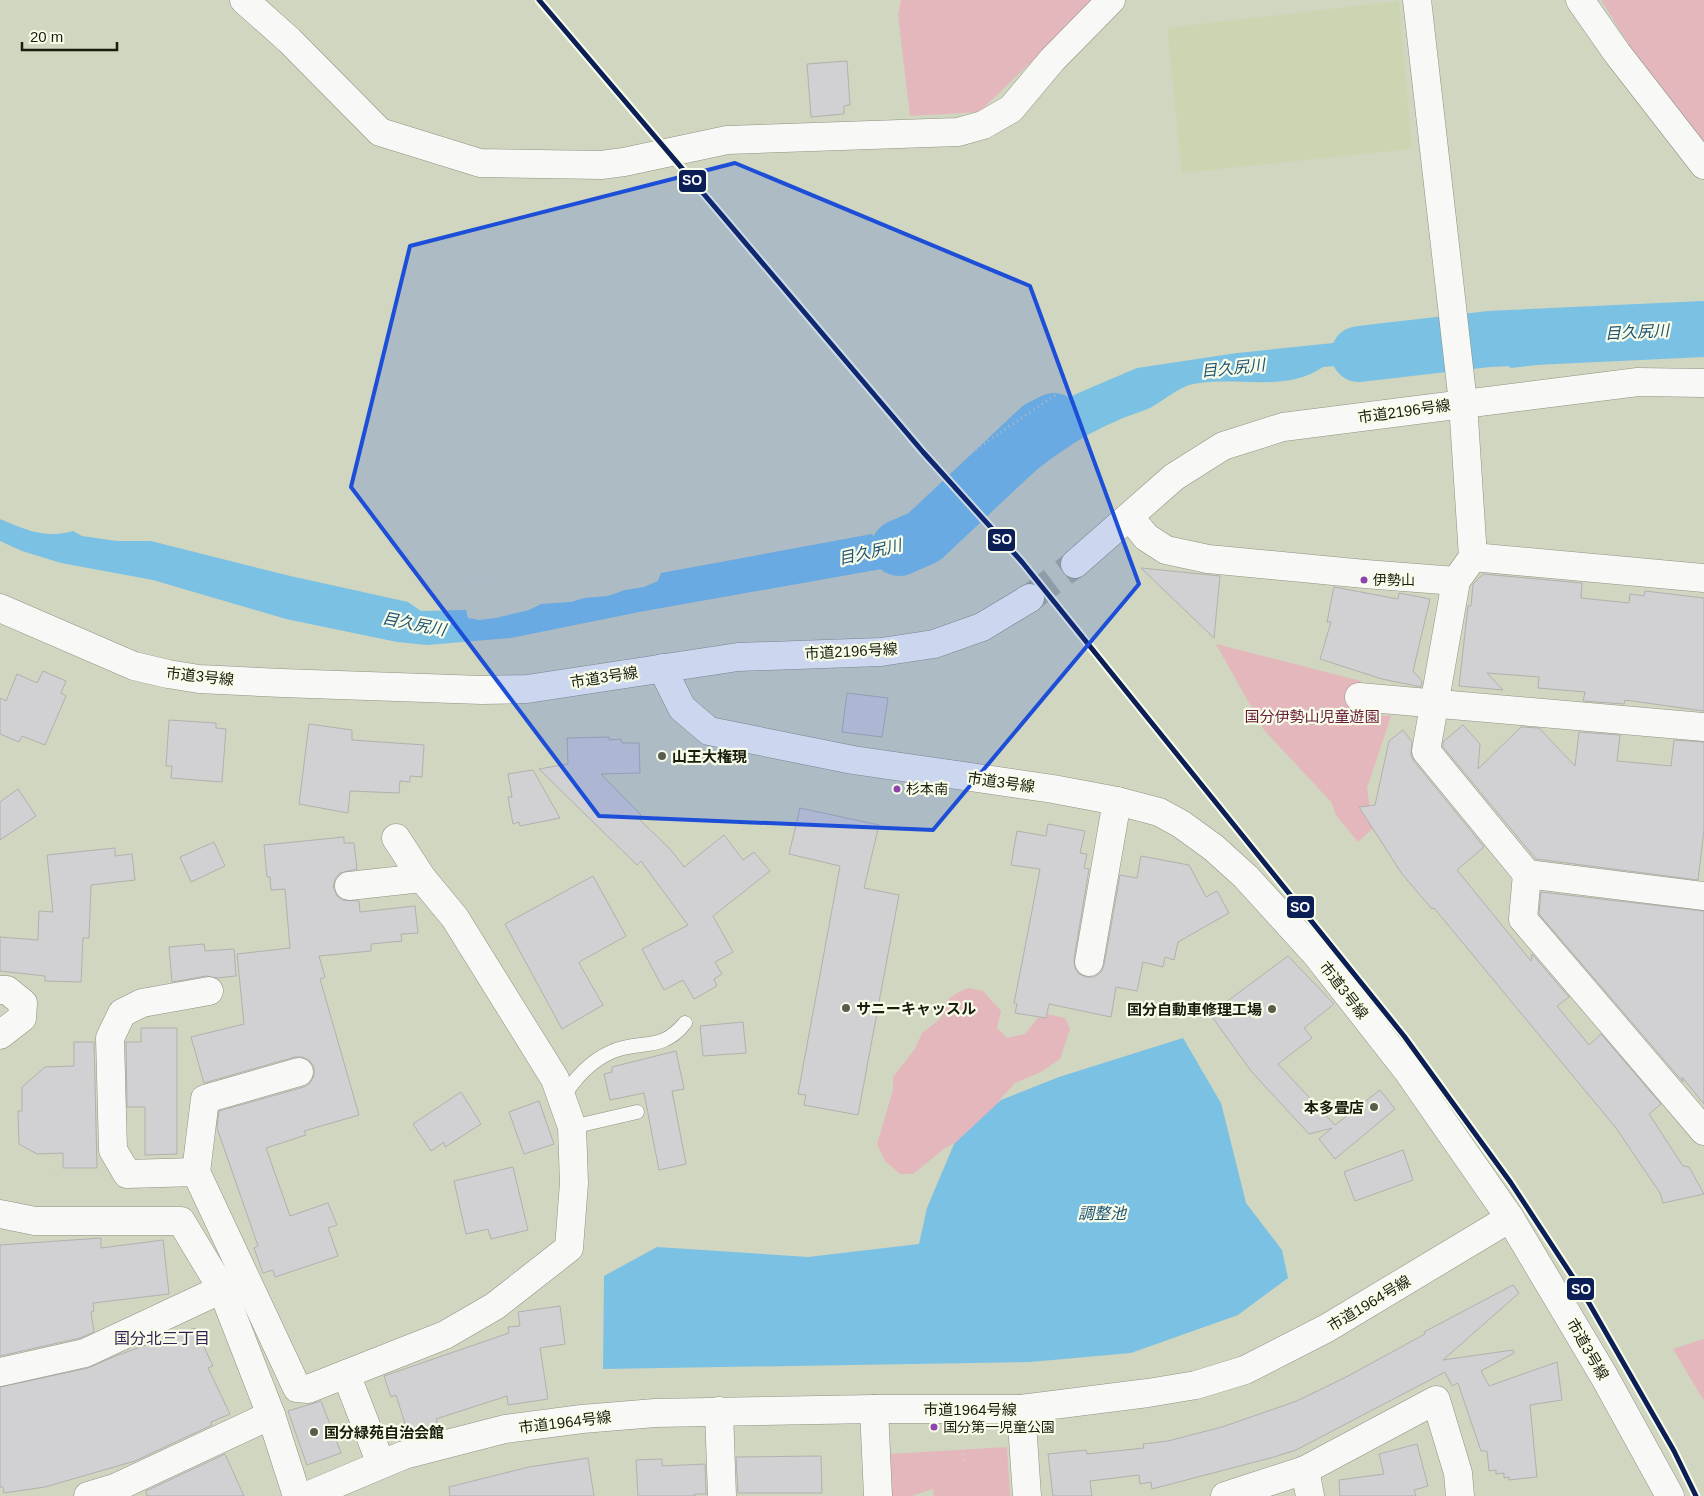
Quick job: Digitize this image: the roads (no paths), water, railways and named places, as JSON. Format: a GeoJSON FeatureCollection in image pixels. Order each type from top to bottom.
{"type":"FeatureCollection","features":[{"type":"Feature","properties":{"kind":"street"},"geometry":{"type":"LineString","coordinates":[[244,0],[289,40],[380,132],[480,164],[601,164],[624,162],[727,140],[948,133],[983,126],[1011,109],[1052,60],[1111,0]]}},
{"type":"Feature","properties":{"kind":"street"},"geometry":{"type":"LineString","coordinates":[[1417,0],[1462,391],[1473,557],[1456,581],[1426,751],[1527,874],[1704,896]]}},
{"type":"Feature","properties":{"kind":"street"},"geometry":{"type":"LineString","coordinates":[[1580,0],[1617,53],[1704,165]]}},
{"type":"Feature","properties":{"kind":"street","name":"市道2196号線"},"geometry":{"type":"LineString","coordinates":[[1075,564],[1174,477],[1223,446],[1283,427],[1462,391],[1638,382],[1704,384]]}},
{"type":"Feature","properties":{"kind":"street"},"geometry":{"type":"LineString","coordinates":[[1130,517],[1146,537],[1166,550],[1208,559],[1456,581]]}},
{"type":"Feature","properties":{"kind":"street"},"geometry":{"type":"LineString","coordinates":[[1473,557],[1704,578]]}},
{"type":"Feature","properties":{"kind":"street","name":"市道2196号線"},"geometry":{"type":"LineString","coordinates":[[662,668],[738,657],[881,652],[934,644],[982,627],[1030,598]]}},
{"type":"Feature","properties":{"kind":"street","name":"市道3号線"},"geometry":{"type":"LineString","coordinates":[[0,608],[126,663],[168,674],[198,679],[482,690],[527,689],[662,668],[682,708],[709,731],[853,760],[1053,789],[1117,801],[1159,812],[1181,824],[1214,848],[1289,922],[1407,1070],[1510,1218],[1604,1376],[1670,1496]]}},
{"type":"Feature","properties":{"kind":"street"},"geometry":{"type":"LineString","coordinates":[[1359,697],[1704,727]]}},
{"type":"Feature","properties":{"kind":"street"},"geometry":{"type":"LineString","coordinates":[[1089,962],[1117,801]]}},
{"type":"Feature","properties":{"kind":"street"},"geometry":{"type":"LineString","coordinates":[[300,1072],[205,1099],[196,1172],[297,1388],[308,1390],[445,1335],[495,1306],[547,1268],[569,1248],[574,1183],[572,1127],[554,1079],[456,918],[422,878],[396,838]]}},
{"type":"Feature","properties":{"kind":"street"},"geometry":{"type":"LineString","coordinates":[[1527,874],[1523,920],[1704,1131]]}},
{"type":"Feature","properties":{"kind":"street"},"geometry":{"type":"LineString","coordinates":[[349,886],[422,878]]}},
{"type":"Feature","properties":{"kind":"street"},"geometry":{"type":"LineString","coordinates":[[0,990],[7,990],[23,1003],[22,1018],[0,1035]]}},
{"type":"Feature","properties":{"kind":"street"},"geometry":{"type":"LineString","coordinates":[[196,1172],[127,1174],[113,1150],[110,1038],[122,1013],[142,1003],[210,991]]}},
{"type":"Feature","properties":{"kind":"street"},"geometry":{"type":"LineString","coordinates":[[0,1214],[35,1221],[181,1221],[222,1289],[271,1415],[297,1496]]}},
{"type":"Feature","properties":{"kind":"street","name":"市道1964号線"},"geometry":{"type":"LineString","coordinates":[[307,1496],[404,1455],[505,1429],[582,1419],[655,1413],[719,1411],[1021,1409],[1196,1385],[1245,1370],[1327,1328],[1510,1218]]}},
{"type":"Feature","properties":{"kind":"street"},"geometry":{"type":"LineString","coordinates":[[0,1372],[85,1353],[222,1289]]}},
{"type":"Feature","properties":{"kind":"street"},"geometry":{"type":"LineString","coordinates":[[346,1374],[381,1464]]}},
{"type":"Feature","properties":{"kind":"street"},"geometry":{"type":"LineString","coordinates":[[1225,1496],[1306,1470],[1436,1400],[1458,1473],[1460,1496]]}},
{"type":"Feature","properties":{"kind":"street"},"geometry":{"type":"LineString","coordinates":[[874,1409],[878,1496]]}},
{"type":"Feature","properties":{"kind":"street"},"geometry":{"type":"LineString","coordinates":[[1021,1409],[1027,1496]]}},
{"type":"Feature","properties":{"kind":"street"},"geometry":{"type":"LineString","coordinates":[[719,1411],[722,1496]]}},
{"type":"Feature","properties":{"kind":"street"},"geometry":{"type":"LineString","coordinates":[[88,1496],[115,1488],[271,1415]]}},
{"type":"Feature","properties":{"kind":"street"},"geometry":{"type":"LineString","coordinates":[[1306,1470],[1310,1496]]}},
{"type":"Feature","properties":{"kind":"lane"},"geometry":{"type":"LineString","coordinates":[[562,1100],[574,1078],[605,1056],[612,1052],[663,1041],[675,1036],[685,1023]]}},
{"type":"Feature","properties":{"kind":"lane"},"geometry":{"type":"LineString","coordinates":[[572,1127],[637,1112]]}},
{"type":"Feature","properties":{"kind":"water"},"geometry":{"type":"Polygon","coordinates":[[[1704,309],[1704,351],[1649,351],[1511,368],[1500,360],[1477,359],[1474,326],[1538,319],[1704,309]]]}},
{"type":"Feature","properties":{"kind":"water"},"geometry":{"type":"Polygon","coordinates":[[[1434,325],[1437,359],[1323,367],[1293,380],[1277,382],[1209,382],[1193,384],[1177,391],[1150,408],[1100,428],[1074,443],[1036,470],[1013,490],[981,457],[1047,410],[1076,394],[1137,368],[1237,353],[1402,336],[1434,325]]]}},
{"type":"Feature","properties":{"kind":"water"},"geometry":{"type":"Polygon","coordinates":[[[949,491],[973,519],[932,552],[904,565],[639,612],[511,638],[427,645],[397,642],[286,619],[153,580],[61,563],[22,551],[0,541],[0,519],[27,530],[44,534],[73,531],[82,536],[117,541],[151,541],[286,575],[408,602],[421,611],[466,610],[468,618],[479,620],[529,610],[541,604],[571,602],[584,598],[608,596],[625,590],[644,587],[658,581],[661,573],[872,534],[877,541],[891,540],[912,533],[923,524],[939,501],[949,491]]]}},
{"type":"Feature","properties":{"kind":"water","name":"調整池"},"geometry":{"type":"Polygon","coordinates":[[[1183,1038],[1221,1103],[1246,1203],[1282,1250],[1288,1278],[1238,1315],[1131,1353],[1030,1362],[603,1369],[604,1276],[657,1247],[808,1257],[919,1244],[927,1208],[954,1144],[1001,1100],[1059,1077],[1183,1038]]]}},
{"type":"Feature","properties":{"kind":"waterway","name":"目久尻川"},"geometry":{"type":"LineString","coordinates":[[1359,354],[1489,339],[1704,329]]}},
{"type":"Feature","properties":{"kind":"waterway","name":"目久尻川"},"geometry":{"type":"LineString","coordinates":[[899,548],[924,537],[1040,428],[1054,421]]}},
{"type":"Feature","properties":{"kind":"tunnel"},"geometry":{"type":"LineString","coordinates":[[1030,598],[1075,564]]}},
{"type":"Feature","properties":{"kind":"place","name":"伊勢山"},"geometry":{"type":"Point","coordinates":[1364,580]}},
{"type":"Feature","properties":{"kind":"place","name":"山王大権現"},"geometry":{"type":"Point","coordinates":[662,756]}},
{"type":"Feature","properties":{"kind":"place","name":"杉本南"},"geometry":{"type":"Point","coordinates":[897,789]}},
{"type":"Feature","properties":{"kind":"place","name":"サニーキャッスル"},"geometry":{"type":"Point","coordinates":[846,1008]}},
{"type":"Feature","properties":{"kind":"place","name":"国分自動車修理工場"},"geometry":{"type":"Point","coordinates":[1272,1009]}},
{"type":"Feature","properties":{"kind":"place","name":"本多畳店"},"geometry":{"type":"Point","coordinates":[1374,1107]}},
{"type":"Feature","properties":{"kind":"place","name":"国分第一児童公園"},"geometry":{"type":"Point","coordinates":[934,1427]}},
{"type":"Feature","properties":{"kind":"place","name":"国分緑苑自治会館"},"geometry":{"type":"Point","coordinates":[314,1432]}},
{"type":"Feature","properties":{"kind":"district","name":"国分北三丁目"},"geometry":{"type":"Point","coordinates":[162,1338]}},
{"type":"Feature","properties":{"kind":"park label","name":"国分伊勢山児童遊園"},"geometry":{"type":"Point","coordinates":[1312,716]}}]}
